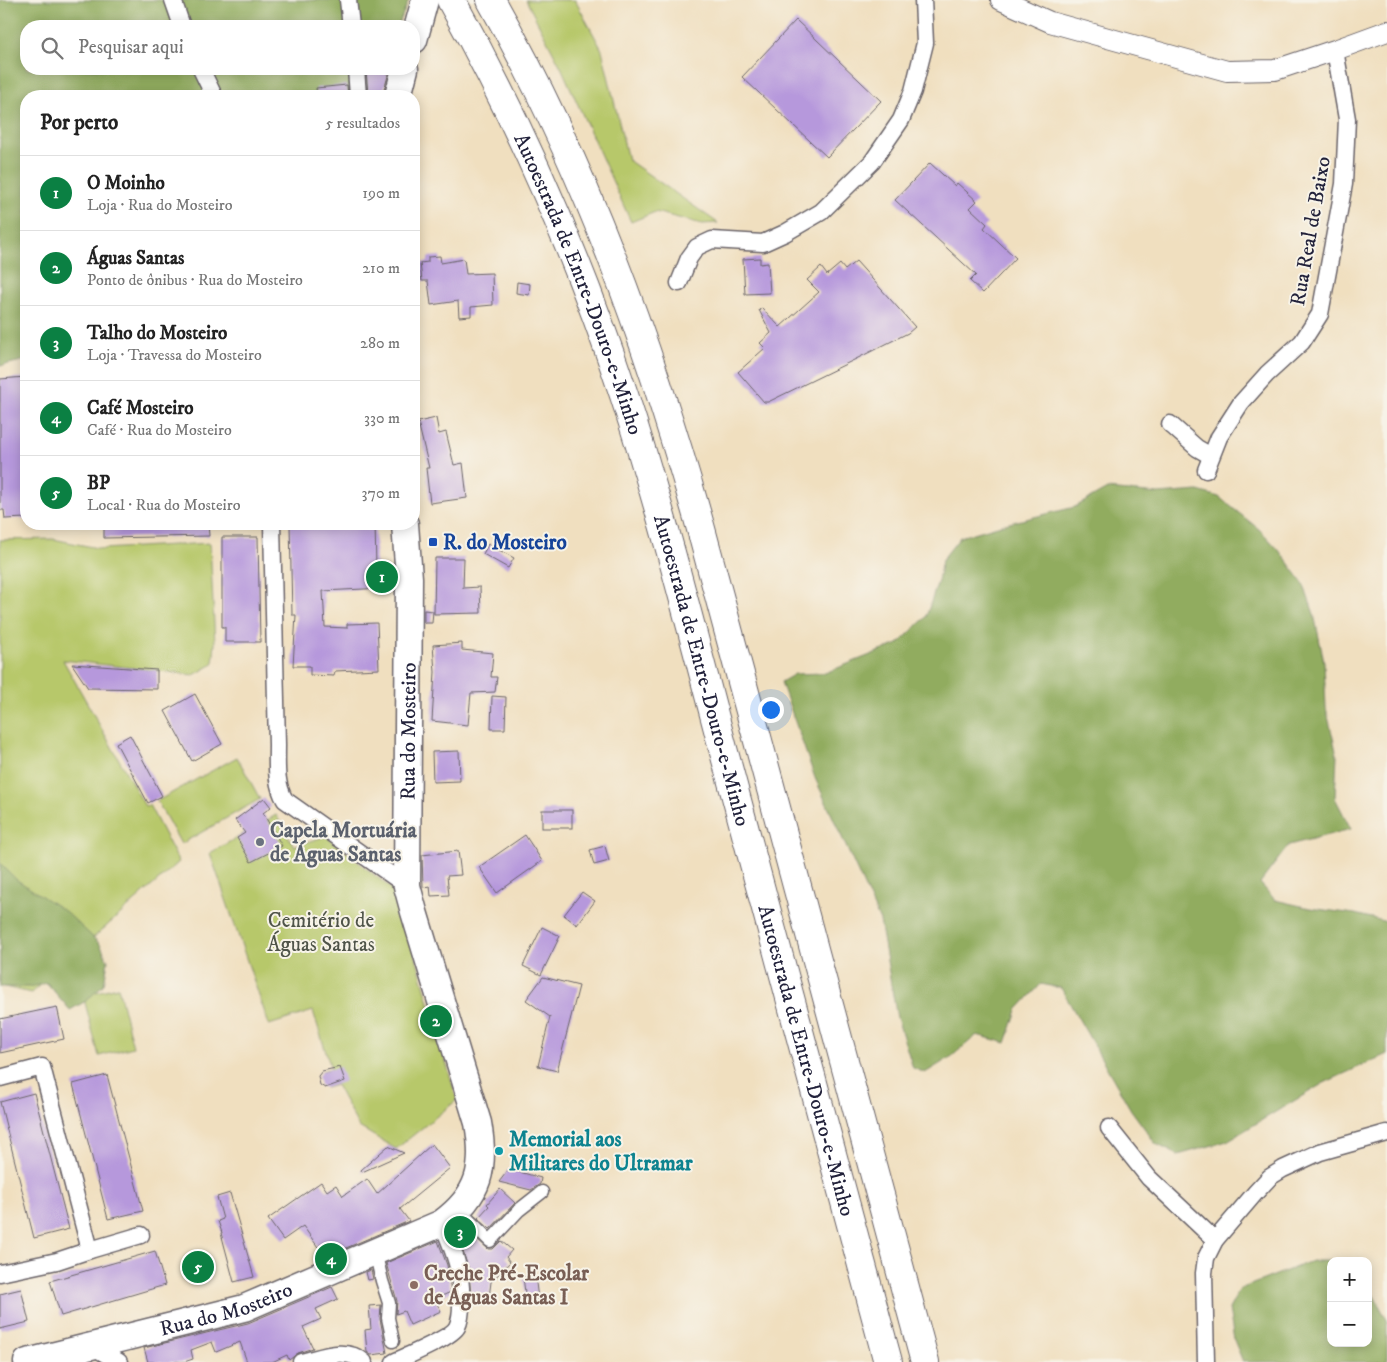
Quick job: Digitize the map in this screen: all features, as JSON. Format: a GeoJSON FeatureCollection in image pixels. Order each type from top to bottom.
{"type":"FeatureCollection","features":[{"type":"Feature","properties":{"kind":"highway","name":"Autoestrada de Entre-Douro-e-Minho"},"geometry":{"type":"LineString","coordinates":[[451,0],[503,99],[552,206],[595,313],[624,394],[676,572],[888,1362]]}},
{"type":"Feature","properties":{"kind":"highway","name":"Autoestrada de Entre-Douro-e-Minho"},"geometry":{"type":"LineString","coordinates":[[491,0],[527,68],[589,200],[632,308],[669,418],[701,529],[925,1362]]}},
{"type":"Feature","properties":{"kind":"main road"},"geometry":{"type":"LineString","coordinates":[[420,20],[425,0]]}},
{"type":"Feature","properties":{"kind":"main road"},"geometry":{"type":"LineString","coordinates":[[400,90],[404,75]]}},
{"type":"Feature","properties":{"kind":"main road","name":"Rua do Mosteiro"},"geometry":{"type":"LineString","coordinates":[[26,1362],[244,1308],[450,1217],[470,1198],[479,1179],[482,1141],[478,1123],[407,886],[409,578],[405,530]]}},
{"type":"Feature","properties":{"kind":"street"},"geometry":{"type":"LineString","coordinates":[[173,0],[180,20]]}},
{"type":"Feature","properties":{"kind":"street"},"geometry":{"type":"LineString","coordinates":[[348,0],[350,20]]}},
{"type":"Feature","properties":{"kind":"street"},"geometry":{"type":"LineString","coordinates":[[679,283],[689,258],[697,247],[712,240],[763,243],[785,234],[821,212],[872,162],[900,120],[913,91],[925,43],[923,0]]}},
{"type":"Feature","properties":{"kind":"street"},"geometry":{"type":"LineString","coordinates":[[1000,0],[1050,22],[1227,71],[1275,70],[1387,31]]}},
{"type":"Feature","properties":{"kind":"street","name":"Rua Real de Baixo"},"geometry":{"type":"LineString","coordinates":[[1170,424],[1197,448],[1208,463],[1219,437],[1241,403],[1267,374],[1302,342],[1320,314],[1344,184],[1347,119],[1335,50]]}},
{"type":"Feature","properties":{"kind":"street"},"geometry":{"type":"LineString","coordinates":[[204,75],[211,90]]}},
{"type":"Feature","properties":{"kind":"street"},"geometry":{"type":"LineString","coordinates":[[356,75],[358,90]]}},
{"type":"Feature","properties":{"kind":"street"},"geometry":{"type":"LineString","coordinates":[[272,530],[278,773],[282,794],[285,800],[407,886]]}},
{"type":"Feature","properties":{"kind":"street"},"geometry":{"type":"LineString","coordinates":[[0,1078],[42,1067],[90,1250]]}},
{"type":"Feature","properties":{"kind":"street"},"geometry":{"type":"LineString","coordinates":[[1109,1128],[1149,1178],[1215,1240]]}},
{"type":"Feature","properties":{"kind":"street"},"geometry":{"type":"LineString","coordinates":[[1206,1362],[1204,1273],[1206,1258],[1215,1240],[1256,1192],[1270,1178],[1283,1169],[1320,1152],[1387,1133]]}},
{"type":"Feature","properties":{"kind":"street"},"geometry":{"type":"LineString","coordinates":[[394,1362],[450,1334],[458,1326],[462,1286],[450,1217],[466,1217],[490,1241],[519,1210],[542,1192]]}},
{"type":"Feature","properties":{"kind":"street"},"geometry":{"type":"LineString","coordinates":[[0,1273],[57,1261],[141,1235]]}},
{"type":"Feature","properties":{"kind":"street"},"geometry":{"type":"LineString","coordinates":[[375,1251],[389,1302],[388,1318],[393,1341]]}},
{"type":"Feature","properties":{"kind":"street"},"geometry":{"type":"LineString","coordinates":[[92,1346],[120,1362]]}},
{"type":"Feature","properties":{"kind":"street"},"geometry":{"type":"LineString","coordinates":[[301,1362],[340,1353],[351,1355],[364,1362]]}},
{"type":"Feature","properties":{"kind":"green space"},"geometry":{"type":"Polygon","coordinates":[[[0,0],[409,0],[401,20],[20,20],[20,75],[380,75],[376,90],[20,90],[20,361],[0,366],[0,0]]]}},
{"type":"Feature","properties":{"kind":"green space"},"geometry":{"type":"Polygon","coordinates":[[[526,0],[575,0],[602,50],[628,160],[718,223],[702,224],[655,212],[631,222],[561,67],[526,0]]]}},
{"type":"Feature","properties":{"kind":"green space"},"geometry":{"type":"Polygon","coordinates":[[[1107,489],[1158,494],[1198,491],[1219,497],[1260,530],[1278,549],[1303,583],[1314,614],[1324,662],[1326,708],[1337,755],[1335,798],[1351,829],[1289,845],[1260,883],[1275,900],[1310,908],[1355,914],[1387,922],[1387,1054],[1324,1083],[1227,1141],[1178,1155],[1156,1144],[1131,1110],[1061,988],[1041,984],[1017,1010],[1006,1043],[977,1035],[951,1057],[925,1073],[913,1068],[897,1018],[880,921],[815,778],[781,682],[795,674],[825,673],[898,644],[926,617],[938,581],[942,560],[960,537],[1075,507],[1107,489]]]}},
{"type":"Feature","properties":{"kind":"green space"},"geometry":{"type":"Polygon","coordinates":[[[53,539],[102,549],[210,543],[215,644],[213,664],[194,675],[63,660],[145,806],[149,805],[179,862],[31,993],[0,986],[0,540],[53,539]]]}},
{"type":"Feature","properties":{"kind":"green space"},"geometry":{"type":"Polygon","coordinates":[[[237,757],[260,799],[181,844],[157,801],[237,757]]]}},
{"type":"Feature","properties":{"kind":"green space","name":"Cemitério de Águas Santas"},"geometry":{"type":"Polygon","coordinates":[[[276,815],[294,846],[326,836],[398,894],[457,1100],[396,1149],[359,1127],[336,1085],[325,1088],[322,1071],[331,1068],[313,1011],[269,1025],[210,853],[276,815]]]}},
{"type":"Feature","properties":{"kind":"green space"},"geometry":{"type":"Polygon","coordinates":[[[0,863],[17,880],[66,912],[100,944],[108,961],[104,984],[86,1001],[70,1010],[47,983],[29,987],[0,987],[0,863]]]}},
{"type":"Feature","properties":{"kind":"green space"},"geometry":{"type":"Polygon","coordinates":[[[118,987],[133,1047],[99,1056],[83,995],[118,987]]]}},
{"type":"Feature","properties":{"kind":"green space"},"geometry":{"type":"Polygon","coordinates":[[[1312,1261],[1327,1261],[1327,1347],[1372,1347],[1372,1293],[1387,1320],[1387,1362],[1243,1362],[1234,1340],[1229,1309],[1240,1289],[1312,1261]]]}},
{"type":"Feature","properties":{"kind":"building"},"geometry":{"type":"Polygon","coordinates":[[[796,20],[881,101],[827,157],[742,77],[796,20]]]}},
{"type":"Feature","properties":{"kind":"building"},"geometry":{"type":"Polygon","coordinates":[[[366,75],[388,75],[384,90],[368,90],[366,75]]]}},
{"type":"Feature","properties":{"kind":"building"},"geometry":{"type":"Polygon","coordinates":[[[347,85],[347,90],[316,90],[316,88],[347,85]]]}},
{"type":"Feature","properties":{"kind":"building"},"geometry":{"type":"Polygon","coordinates":[[[930,163],[955,186],[957,183],[977,201],[970,208],[987,224],[984,228],[1016,258],[983,293],[970,281],[976,275],[895,200],[930,163]]]}},
{"type":"Feature","properties":{"kind":"building"},"geometry":{"type":"Polygon","coordinates":[[[440,256],[441,263],[464,259],[466,274],[492,273],[493,305],[471,307],[471,316],[459,317],[458,301],[431,305],[428,281],[422,281],[420,263],[428,262],[428,257],[440,256]]]}},
{"type":"Feature","properties":{"kind":"building"},"geometry":{"type":"Polygon","coordinates":[[[760,258],[760,264],[768,263],[770,293],[745,294],[743,259],[760,258]]]}},
{"type":"Feature","properties":{"kind":"building"},"geometry":{"type":"Polygon","coordinates":[[[856,261],[915,327],[908,333],[854,360],[768,402],[764,402],[738,372],[765,348],[760,343],[771,333],[759,310],[762,308],[780,327],[819,292],[807,280],[821,267],[827,275],[840,264],[845,270],[856,261]]]}},
{"type":"Feature","properties":{"kind":"building"},"geometry":{"type":"Polygon","coordinates":[[[517,282],[530,284],[529,295],[516,293],[517,282]]]}},
{"type":"Feature","properties":{"kind":"building"},"geometry":{"type":"Polygon","coordinates":[[[20,377],[20,518],[5,519],[4,510],[0,510],[0,379],[20,377]]]}},
{"type":"Feature","properties":{"kind":"building"},"geometry":{"type":"Polygon","coordinates":[[[436,418],[439,434],[446,432],[454,465],[463,463],[467,498],[430,503],[426,468],[429,468],[420,430],[420,422],[436,418]]]}},
{"type":"Feature","properties":{"kind":"building"},"geometry":{"type":"Polygon","coordinates":[[[104,530],[208,530],[209,536],[104,538],[104,530]]]}},
{"type":"Feature","properties":{"kind":"building"},"geometry":{"type":"Polygon","coordinates":[[[290,530],[375,530],[376,567],[382,566],[384,588],[323,591],[325,627],[347,628],[347,624],[377,623],[379,669],[335,671],[334,676],[310,675],[310,666],[293,666],[296,615],[292,615],[290,530]]]}},
{"type":"Feature","properties":{"kind":"building"},"geometry":{"type":"Polygon","coordinates":[[[222,537],[258,537],[260,642],[225,642],[225,627],[222,627],[222,537]]]}},
{"type":"Feature","properties":{"kind":"building"},"geometry":{"type":"Polygon","coordinates":[[[488,544],[514,558],[508,568],[483,554],[488,544]]]}},
{"type":"Feature","properties":{"kind":"building"},"geometry":{"type":"Polygon","coordinates":[[[435,558],[464,558],[463,588],[480,587],[481,613],[434,614],[435,558]]]}},
{"type":"Feature","properties":{"kind":"building"},"geometry":{"type":"Polygon","coordinates":[[[424,610],[433,611],[432,623],[424,623],[424,610]]]}},
{"type":"Feature","properties":{"kind":"building"},"geometry":{"type":"Polygon","coordinates":[[[462,643],[462,650],[493,653],[491,677],[497,677],[495,692],[471,693],[468,725],[432,721],[435,672],[433,645],[462,643]]]}},
{"type":"Feature","properties":{"kind":"building"},"geometry":{"type":"Polygon","coordinates":[[[72,664],[157,670],[157,689],[88,688],[72,664]]]}},
{"type":"Feature","properties":{"kind":"building"},"geometry":{"type":"Polygon","coordinates":[[[195,694],[222,744],[192,761],[165,711],[195,694]]]}},
{"type":"Feature","properties":{"kind":"building"},"geometry":{"type":"Polygon","coordinates":[[[492,696],[506,697],[505,729],[491,729],[492,696]]]}},
{"type":"Feature","properties":{"kind":"building"},"geometry":{"type":"Polygon","coordinates":[[[130,735],[162,796],[148,803],[116,743],[130,735]]]}},
{"type":"Feature","properties":{"kind":"building"},"geometry":{"type":"Polygon","coordinates":[[[459,751],[460,781],[433,782],[432,752],[459,751]]]}},
{"type":"Feature","properties":{"kind":"building","name":"Capela Mortuária de Águas Santas"},"geometry":{"type":"Polygon","coordinates":[[[264,798],[271,807],[263,813],[282,846],[251,862],[237,838],[245,833],[235,820],[264,798]]]}},
{"type":"Feature","properties":{"kind":"building"},"geometry":{"type":"Polygon","coordinates":[[[542,810],[572,810],[572,828],[542,828],[542,810]]]}},
{"type":"Feature","properties":{"kind":"building"},"geometry":{"type":"Polygon","coordinates":[[[525,835],[542,861],[497,893],[479,867],[525,835]]]}},
{"type":"Feature","properties":{"kind":"building"},"geometry":{"type":"Polygon","coordinates":[[[605,846],[609,861],[594,865],[590,850],[605,846]]]}},
{"type":"Feature","properties":{"kind":"building"},"geometry":{"type":"Polygon","coordinates":[[[458,851],[461,875],[447,876],[449,895],[431,896],[430,886],[423,887],[422,855],[458,851]]]}},
{"type":"Feature","properties":{"kind":"building"},"geometry":{"type":"Polygon","coordinates":[[[582,892],[595,901],[577,925],[564,915],[582,892]]]}},
{"type":"Feature","properties":{"kind":"building"},"geometry":{"type":"Polygon","coordinates":[[[542,927],[560,936],[541,975],[523,966],[542,927]]]}},
{"type":"Feature","properties":{"kind":"building"},"geometry":{"type":"Polygon","coordinates":[[[543,977],[579,986],[557,1071],[538,1066],[550,1017],[526,1000],[543,977]]]}},
{"type":"Feature","properties":{"kind":"building"},"geometry":{"type":"Polygon","coordinates":[[[57,1007],[64,1039],[0,1053],[0,1019],[57,1007]]]}},
{"type":"Feature","properties":{"kind":"building"},"geometry":{"type":"Polygon","coordinates":[[[340,1067],[345,1081],[325,1088],[320,1085],[318,1076],[322,1071],[340,1067]]]}},
{"type":"Feature","properties":{"kind":"building"},"geometry":{"type":"Polygon","coordinates":[[[107,1075],[143,1211],[108,1219],[73,1084],[107,1075]]]}},
{"type":"Feature","properties":{"kind":"building"},"geometry":{"type":"Polygon","coordinates":[[[34,1093],[69,1229],[34,1238],[0,1102],[34,1093]]]}},
{"type":"Feature","properties":{"kind":"building"},"geometry":{"type":"Polygon","coordinates":[[[432,1144],[450,1168],[400,1209],[409,1221],[325,1257],[303,1226],[283,1240],[268,1219],[321,1182],[327,1191],[336,1185],[343,1196],[367,1179],[377,1194],[432,1144]]]}},
{"type":"Feature","properties":{"kind":"building"},"geometry":{"type":"Polygon","coordinates":[[[388,1146],[404,1153],[362,1172],[361,1170],[388,1146]]]}},
{"type":"Feature","properties":{"kind":"building"},"geometry":{"type":"Polygon","coordinates":[[[509,1169],[541,1178],[540,1184],[531,1190],[499,1182],[509,1169]]]}},
{"type":"Feature","properties":{"kind":"building"},"geometry":{"type":"Polygon","coordinates":[[[500,1189],[515,1203],[490,1229],[478,1218],[489,1206],[487,1204],[500,1189]]]}},
{"type":"Feature","properties":{"kind":"building"},"geometry":{"type":"Polygon","coordinates":[[[230,1193],[254,1277],[234,1282],[218,1221],[223,1219],[217,1197],[230,1193]]]}},
{"type":"Feature","properties":{"kind":"building"},"geometry":{"type":"Polygon","coordinates":[[[463,1226],[488,1249],[493,1249],[501,1241],[512,1250],[506,1257],[510,1262],[491,1282],[488,1305],[471,1303],[469,1270],[456,1231],[463,1226]]]}},
{"type":"Feature","properties":{"kind":"building"},"geometry":{"type":"Polygon","coordinates":[[[438,1241],[447,1265],[451,1292],[435,1299],[441,1311],[410,1325],[404,1311],[396,1314],[397,1301],[386,1263],[438,1241]]]}},
{"type":"Feature","properties":{"kind":"building"},"geometry":{"type":"Polygon","coordinates":[[[155,1251],[165,1285],[61,1316],[50,1281],[155,1251]]]}},
{"type":"Feature","properties":{"kind":"building"},"geometry":{"type":"Polygon","coordinates":[[[371,1270],[373,1279],[368,1280],[366,1272],[371,1270]]]}},
{"type":"Feature","properties":{"kind":"building"},"geometry":{"type":"Polygon","coordinates":[[[535,1275],[538,1299],[526,1300],[523,1277],[535,1275]]]}},
{"type":"Feature","properties":{"kind":"building"},"geometry":{"type":"Polygon","coordinates":[[[332,1287],[338,1299],[316,1309],[321,1319],[303,1327],[313,1348],[298,1353],[289,1360],[287,1355],[272,1362],[247,1362],[240,1342],[216,1352],[212,1342],[191,1350],[193,1359],[184,1362],[148,1362],[144,1348],[248,1323],[332,1287]]]}},
{"type":"Feature","properties":{"kind":"building"},"geometry":{"type":"Polygon","coordinates":[[[21,1289],[29,1322],[0,1329],[0,1294],[21,1289]]]}},
{"type":"Feature","properties":{"kind":"building"},"geometry":{"type":"Polygon","coordinates":[[[381,1305],[380,1319],[387,1353],[371,1355],[367,1352],[365,1330],[371,1329],[369,1306],[381,1305]]]}},
{"type":"Feature","properties":{"kind":"place","name":"R. do Mosteiro"},"geometry":{"type":"Point","coordinates":[433,542]}},
{"type":"Feature","properties":{"kind":"place","name":"O Moinho"},"geometry":{"type":"Point","coordinates":[382,577]}},
{"type":"Feature","properties":{"kind":"place","name":"Capela Mortuária de Águas Santas"},"geometry":{"type":"Point","coordinates":[260,842]}},
{"type":"Feature","properties":{"kind":"place","name":"Águas Santas"},"geometry":{"type":"Point","coordinates":[436,1021]}},
{"type":"Feature","properties":{"kind":"place","name":"Memorial aos Militares do Ultramar"},"geometry":{"type":"Point","coordinates":[499,1151]}},
{"type":"Feature","properties":{"kind":"place","name":"Talho do Mosteiro"},"geometry":{"type":"Point","coordinates":[460,1232]}},
{"type":"Feature","properties":{"kind":"place","name":"Café Mosteiro"},"geometry":{"type":"Point","coordinates":[331,1259]}},
{"type":"Feature","properties":{"kind":"place","name":"BP"},"geometry":{"type":"Point","coordinates":[198,1267]}},
{"type":"Feature","properties":{"kind":"place","name":"Creche Pré-Escolar de Águas Santas I"},"geometry":{"type":"Point","coordinates":[414,1285]}}]}
